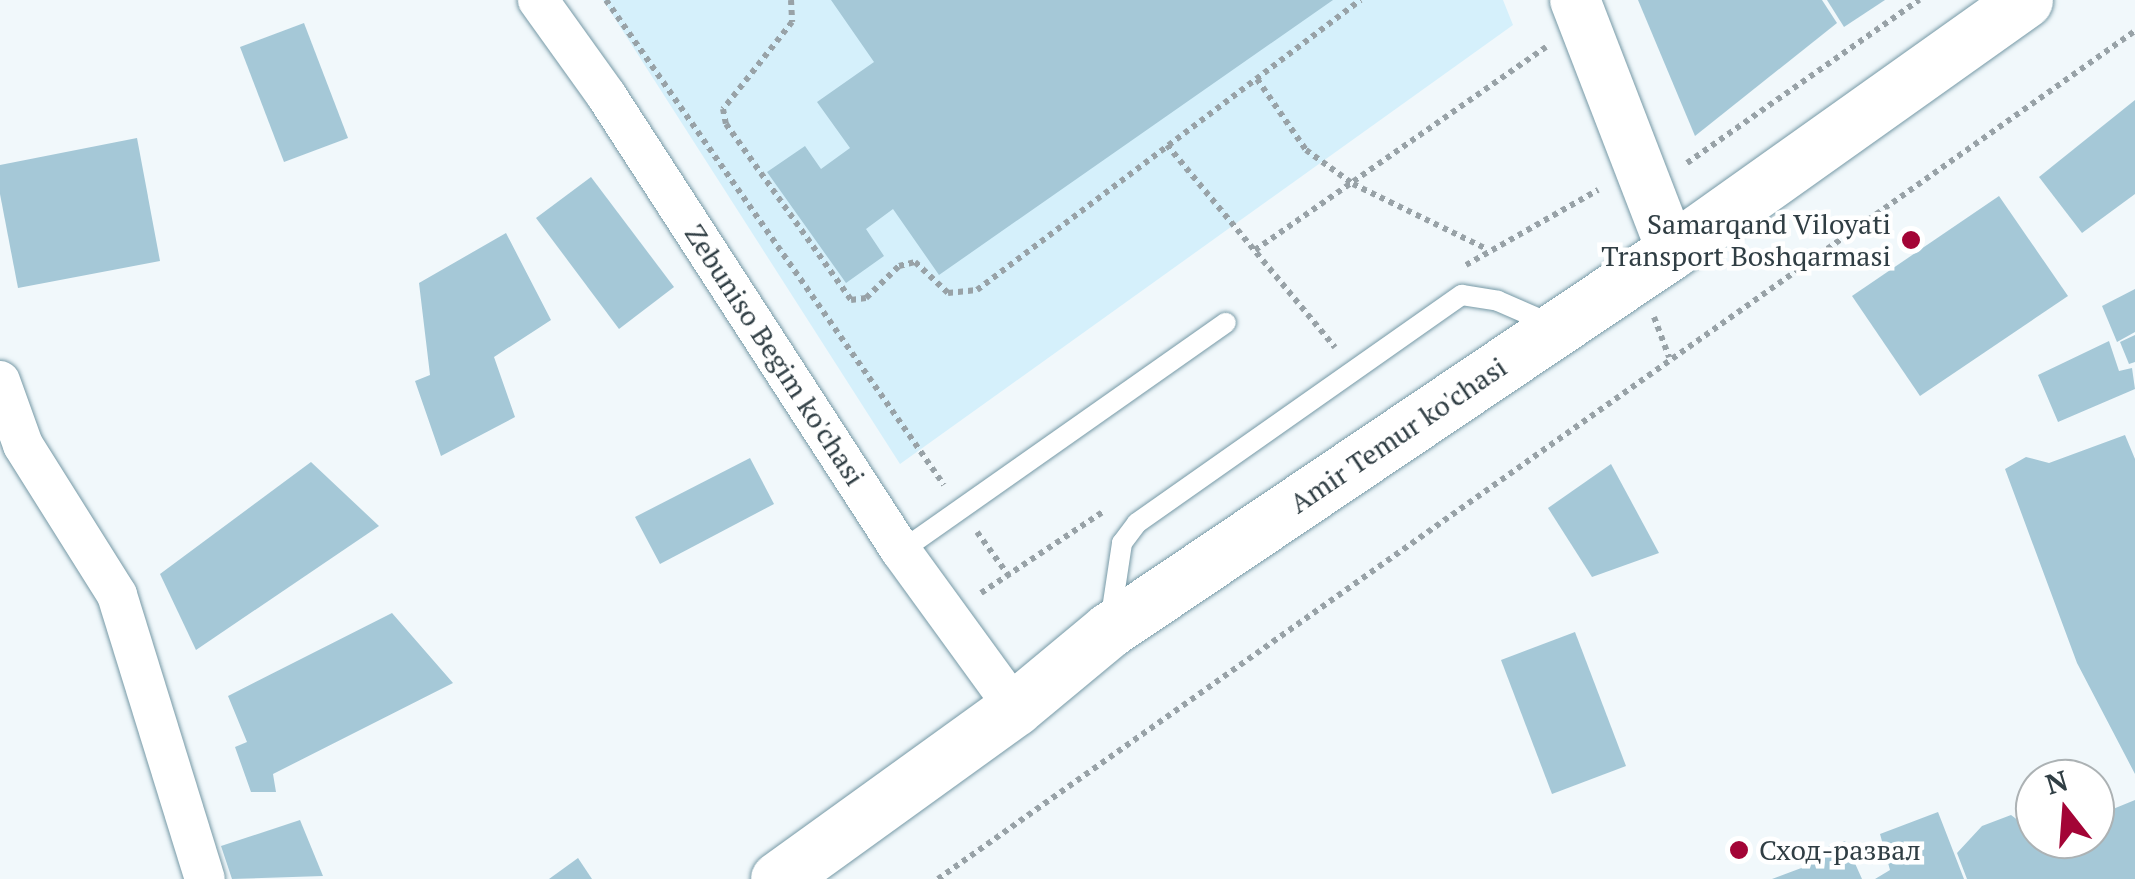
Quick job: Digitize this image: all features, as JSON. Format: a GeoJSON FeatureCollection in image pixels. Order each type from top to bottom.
{"type":"FeatureCollection","features":[{"type":"Feature","properties":{"kind":"main road","name":"Amir Temur ko'chasi"},"geometry":{"type":"LineString","coordinates":[[778,879],[1015,708],[1109,630],[1672,251],[2025,0]]}},
{"type":"Feature","properties":{"kind":"street","name":"Zebuniso Begim ko'chasi"},"geometry":{"type":"LineString","coordinates":[[538,0],[617,112],[901,551],[1015,708]]}},
{"type":"Feature","properties":{"kind":"street"},"geometry":{"type":"LineString","coordinates":[[1575,0],[1672,251]]}},
{"type":"Feature","properties":{"kind":"street"},"geometry":{"type":"LineString","coordinates":[[0,381],[23,445],[116,595],[205,879]]}},
{"type":"Feature","properties":{"kind":"lane"},"geometry":{"type":"LineString","coordinates":[[1109,630],[1122,544],[1137,523],[1462,295],[1498,301],[1558,327]]}},
{"type":"Feature","properties":{"kind":"lane"},"geometry":{"type":"LineString","coordinates":[[901,551],[1226,323]]}},
{"type":"Feature","properties":{"kind":"path"},"geometry":{"type":"LineString","coordinates":[[606,0],[1009,576]]}},
{"type":"Feature","properties":{"kind":"path"},"geometry":{"type":"LineString","coordinates":[[791,0],[792,22],[723,109],[726,124],[851,300],[866,298],[899,266],[915,262],[948,293],[977,290],[1361,0]]}},
{"type":"Feature","properties":{"kind":"path"},"geometry":{"type":"LineString","coordinates":[[938,879],[2135,31]]}},
{"type":"Feature","properties":{"kind":"path"},"geometry":{"type":"LineString","coordinates":[[1255,250],[1547,47]]}},
{"type":"Feature","properties":{"kind":"path"},"geometry":{"type":"LineString","coordinates":[[1257,78],[1306,150],[1353,184],[1488,250]]}},
{"type":"Feature","properties":{"kind":"path"},"geometry":{"type":"LineString","coordinates":[[1168,146],[1339,352]]}},
{"type":"Feature","properties":{"kind":"shaded area"},"geometry":{"type":"Polygon","coordinates":[[[603,0],[1503,0],[1513,25],[900,464],[603,0]]]}},
{"type":"Feature","properties":{"kind":"building"},"geometry":{"type":"Polygon","coordinates":[[[831,0],[1333,0],[939,275],[893,209],[866,229],[884,256],[846,283],[767,172],[805,146],[821,169],[850,148],[817,102],[874,62],[831,0]]]}},
{"type":"Feature","properties":{"kind":"building"},"geometry":{"type":"Polygon","coordinates":[[[1638,0],[1822,0],[1837,23],[1695,136],[1638,0]]]}},
{"type":"Feature","properties":{"kind":"building"},"geometry":{"type":"Polygon","coordinates":[[[1827,0],[1885,0],[1844,27],[1827,0]]]}},
{"type":"Feature","properties":{"kind":"building"},"geometry":{"type":"Polygon","coordinates":[[[304,23],[348,138],[284,162],[240,47],[304,23]]]}},
{"type":"Feature","properties":{"kind":"building"},"geometry":{"type":"Polygon","coordinates":[[[2135,100],[2135,194],[2082,233],[2039,177],[2135,100]]]}},
{"type":"Feature","properties":{"kind":"building"},"geometry":{"type":"Polygon","coordinates":[[[137,138],[160,261],[18,288],[0,194],[0,165],[137,138]]]}},
{"type":"Feature","properties":{"kind":"building"},"geometry":{"type":"Polygon","coordinates":[[[591,177],[674,287],[619,329],[536,218],[591,177]]]}},
{"type":"Feature","properties":{"kind":"building"},"geometry":{"type":"Polygon","coordinates":[[[1999,196],[2068,296],[1920,396],[1852,296],[1999,196]]]}},
{"type":"Feature","properties":{"kind":"building"},"geometry":{"type":"Polygon","coordinates":[[[506,233],[551,320],[494,357],[515,417],[441,456],[415,381],[430,375],[419,283],[506,233]]]}},
{"type":"Feature","properties":{"kind":"building"},"geometry":{"type":"Polygon","coordinates":[[[2135,289],[2135,332],[2117,342],[2102,306],[2135,289]]]}},
{"type":"Feature","properties":{"kind":"building"},"geometry":{"type":"Polygon","coordinates":[[[2135,335],[2135,362],[2129,364],[2120,342],[2135,335]]]}},
{"type":"Feature","properties":{"kind":"building"},"geometry":{"type":"Polygon","coordinates":[[[2109,341],[2119,371],[2132,368],[2135,389],[2058,422],[2038,375],[2109,341]]]}},
{"type":"Feature","properties":{"kind":"building"},"geometry":{"type":"Polygon","coordinates":[[[2125,435],[2135,459],[2135,774],[2077,663],[2005,469],[2026,457],[2049,463],[2125,435]]]}},
{"type":"Feature","properties":{"kind":"building"},"geometry":{"type":"Polygon","coordinates":[[[750,458],[774,504],[660,564],[635,517],[750,458]]]}},
{"type":"Feature","properties":{"kind":"building"},"geometry":{"type":"Polygon","coordinates":[[[311,462],[379,526],[196,650],[160,574],[311,462]]]}},
{"type":"Feature","properties":{"kind":"building"},"geometry":{"type":"Polygon","coordinates":[[[1611,464],[1659,553],[1592,577],[1548,508],[1611,464]]]}},
{"type":"Feature","properties":{"kind":"building"},"geometry":{"type":"Polygon","coordinates":[[[392,613],[453,683],[273,774],[276,792],[251,792],[235,747],[247,742],[228,696],[392,613]]]}},
{"type":"Feature","properties":{"kind":"building"},"geometry":{"type":"Polygon","coordinates":[[[1575,632],[1626,766],[1552,794],[1501,660],[1575,632]]]}},
{"type":"Feature","properties":{"kind":"building"},"geometry":{"type":"Polygon","coordinates":[[[2135,800],[2135,879],[1967,879],[1957,853],[1982,826],[2011,815],[2015,818],[2015,859],[2115,859],[2115,808],[2135,800]]]}},
{"type":"Feature","properties":{"kind":"building"},"geometry":{"type":"Polygon","coordinates":[[[1938,812],[1964,879],[1875,879],[1890,870],[1880,834],[1938,812]]]}},
{"type":"Feature","properties":{"kind":"building"},"geometry":{"type":"Polygon","coordinates":[[[300,820],[323,876],[232,879],[221,846],[300,820]]]}},
{"type":"Feature","properties":{"kind":"building"},"geometry":{"type":"Polygon","coordinates":[[[1845,841],[1862,879],[1772,879],[1804,867],[1811,853],[1845,841]]]}},
{"type":"Feature","properties":{"kind":"building"},"geometry":{"type":"Polygon","coordinates":[[[578,858],[592,879],[549,879],[578,858]]]}},
{"type":"Feature","properties":{"kind":"place","name":"Samarqand Viloyati Transport Boshqarmasi"},"geometry":{"type":"Point","coordinates":[1911,240]}},
{"type":"Feature","properties":{"kind":"place","name":"Сход-развал"},"geometry":{"type":"Point","coordinates":[1739,850]}}]}
